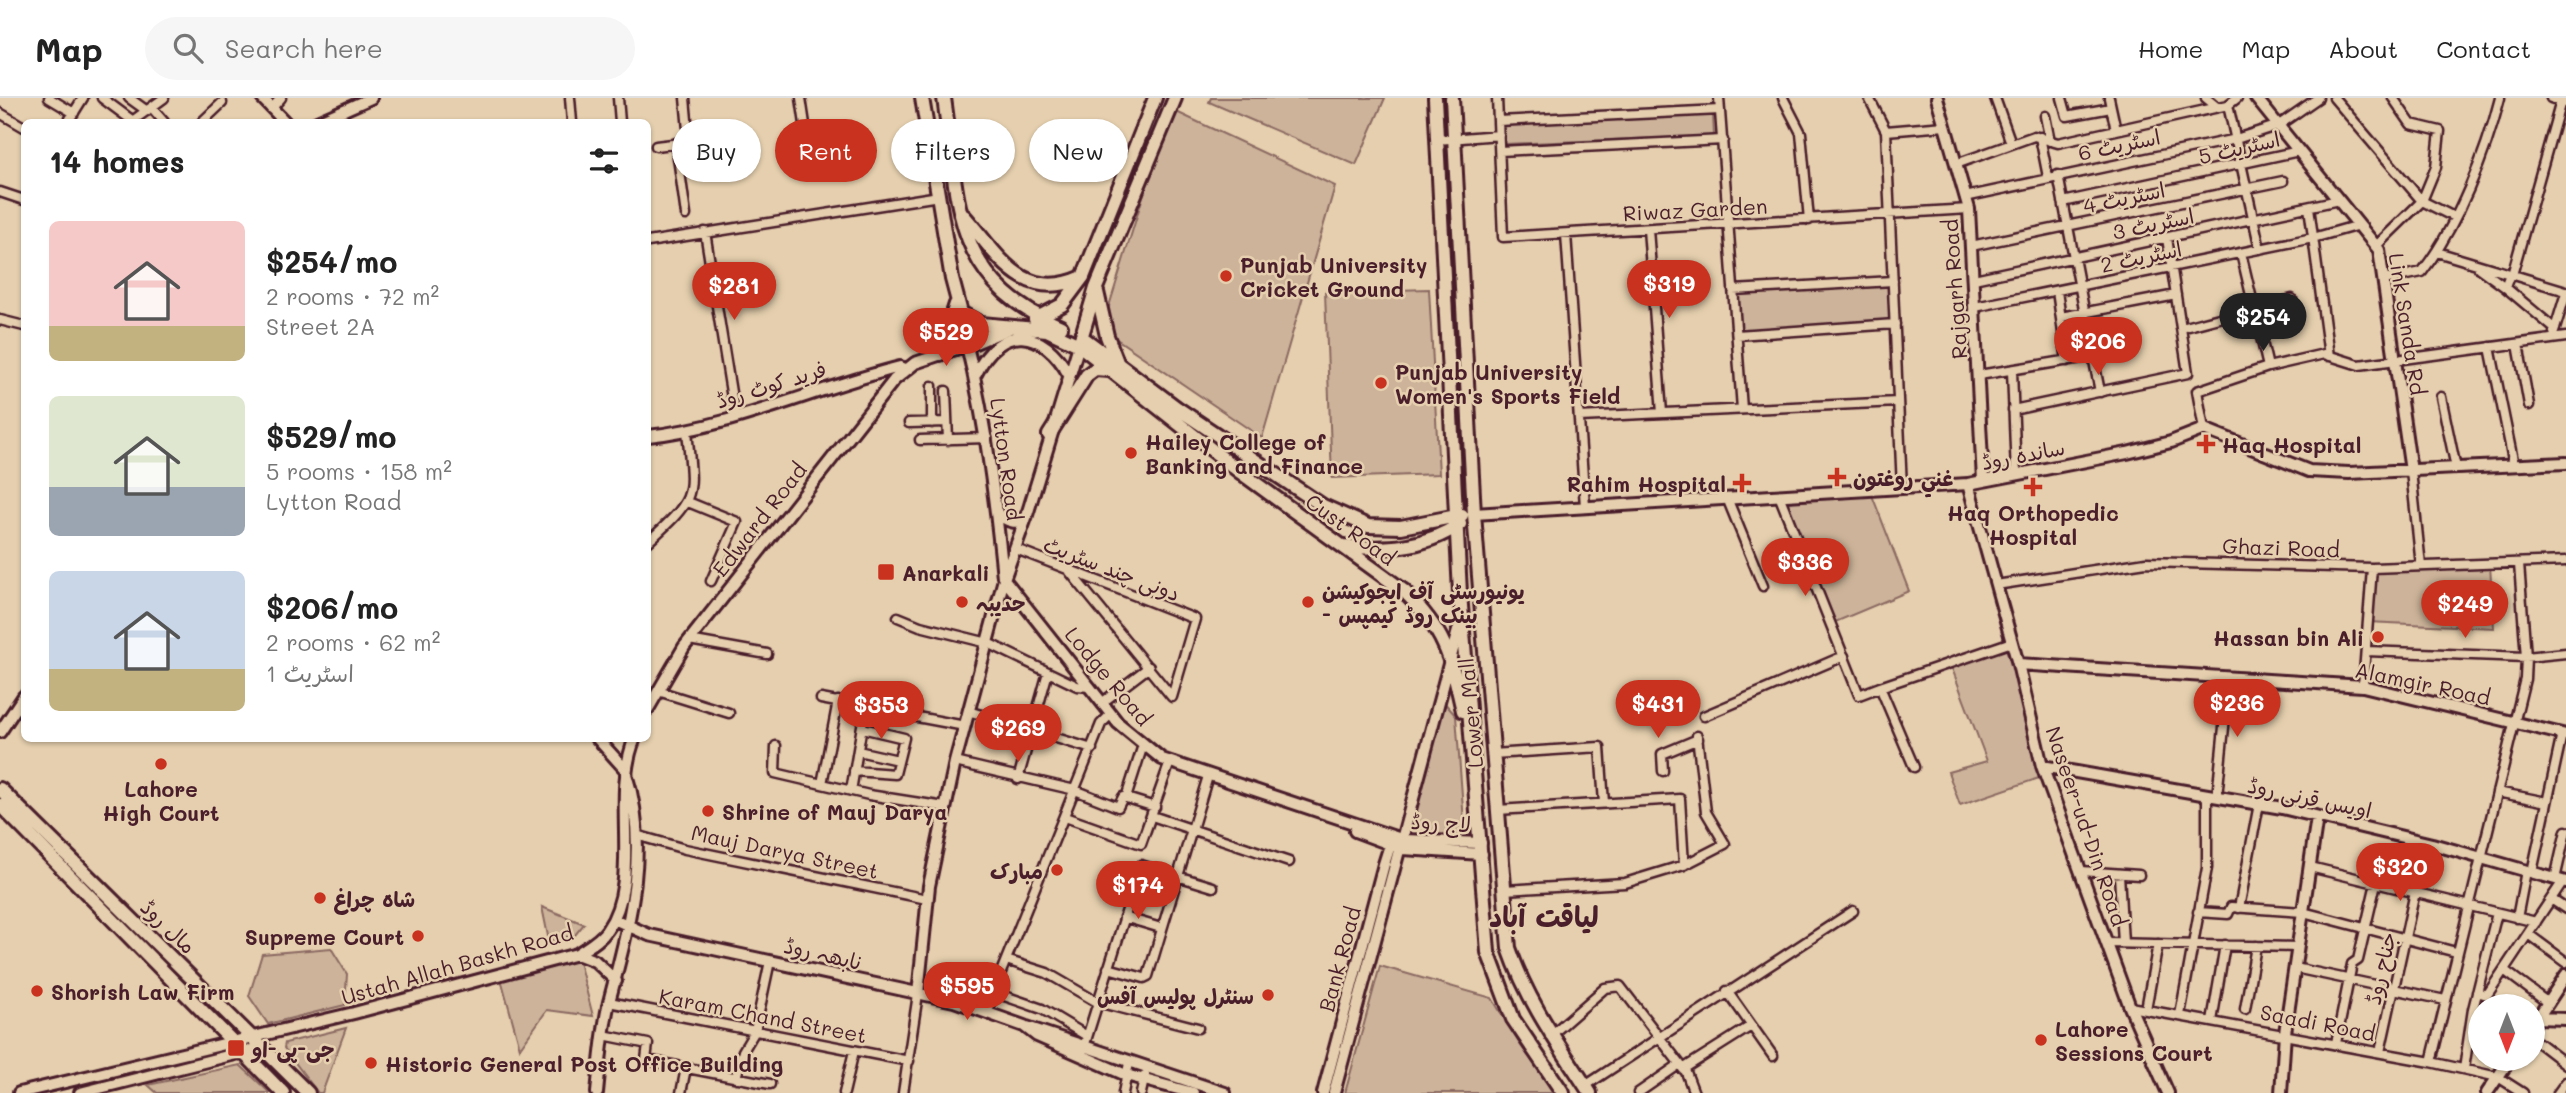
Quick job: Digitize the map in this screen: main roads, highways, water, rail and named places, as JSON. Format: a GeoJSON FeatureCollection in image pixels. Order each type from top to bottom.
{"type":"FeatureCollection","features":[{"type":"Feature","properties":{"kind":"main road"},"geometry":{"type":"LineString","coordinates":[[262,98],[282,119]]}},
{"type":"Feature","properties":{"kind":"main road"},"geometry":{"type":"LineString","coordinates":[[324,119],[371,98]]}},
{"type":"Feature","properties":{"kind":"main road"},"geometry":{"type":"LineString","coordinates":[[922,98],[956,304],[940,354]]}},
{"type":"Feature","properties":{"kind":"main road","name":"Cust Road"},"geometry":{"type":"LineString","coordinates":[[944,98],[957,193],[970,246],[990,280],[1003,294],[1080,341],[1240,472],[1404,591],[1426,613],[1451,656],[1474,772]]}},
{"type":"Feature","properties":{"kind":"main road"},"geometry":{"type":"LineString","coordinates":[[968,345],[1016,325],[1041,318],[1062,305],[1083,277],[1155,98]]}},
{"type":"Feature","properties":{"kind":"main road"},"geometry":{"type":"LineString","coordinates":[[918,994],[927,899],[945,807],[1004,579],[1016,550],[1096,288],[1175,98]]}},
{"type":"Feature","properties":{"kind":"main road","name":"Lower Mall"},"geometry":{"type":"LineString","coordinates":[[1435,98],[1456,521],[1488,952],[1513,1019],[1563,1093]]}},
{"type":"Feature","properties":{"kind":"main road","name":"Lower Mall"},"geometry":{"type":"LineString","coordinates":[[1452,98],[1474,514],[1509,948],[1521,983],[1550,1036],[1587,1089]]}},
{"type":"Feature","properties":{"kind":"main road","name":"Rajgarh Road"},"geometry":{"type":"LineString","coordinates":[[1937,98],[1969,209],[1983,481]]}},
{"type":"Feature","properties":{"kind":"main road","name":"Link Sanda Rd"},"geometry":{"type":"LineString","coordinates":[[2256,98],[2376,246],[2384,280],[2411,471]]}},
{"type":"Feature","properties":{"kind":"main road"},"geometry":{"type":"LineString","coordinates":[[962,213],[996,253],[1026,281],[1058,286],[1083,277]]}},
{"type":"Feature","properties":{"kind":"main road"},"geometry":{"type":"LineString","coordinates":[[1049,435],[1087,375],[1096,369],[1114,367],[1096,288]]}},
{"type":"Feature","properties":{"kind":"main road","name":"Cust Road"},"geometry":{"type":"LineString","coordinates":[[956,304],[961,313],[973,321],[1047,330],[1080,341]]}},
{"type":"Feature","properties":{"kind":"main road","name":"Lytton Road"},"geometry":{"type":"LineString","coordinates":[[956,304],[975,374],[987,439],[1004,579]]}},
{"type":"Feature","properties":{"kind":"main road"},"geometry":{"type":"LineString","coordinates":[[975,374],[983,359],[996,345],[1022,337],[1047,345],[1069,375]]}},
{"type":"Feature","properties":{"kind":"main road","name":"فرید کوٹ روڈ"},"geometry":{"type":"LineString","coordinates":[[651,436],[687,430],[735,417],[858,377],[910,366],[968,345]]}},
{"type":"Feature","properties":{"kind":"main road","name":"Edward Road"},"geometry":{"type":"LineString","coordinates":[[651,704],[689,640],[910,366]]}},
{"type":"Feature","properties":{"kind":"main road","name":"Cust Road"},"geometry":{"type":"LineString","coordinates":[[1114,367],[1323,506],[1368,526],[1401,527],[1456,521]]}},
{"type":"Feature","properties":{"kind":"main road","name":"ساندہ روڈ"},"geometry":{"type":"LineString","coordinates":[[1474,514],[1968,484],[2171,442],[2204,429],[2309,471],[2411,471]]}},
{"type":"Feature","properties":{"kind":"main road"},"geometry":{"type":"LineString","coordinates":[[2411,471],[2566,463]]}},
{"type":"Feature","properties":{"kind":"main road","name":"Naseer-ud-Din Road"},"geometry":{"type":"LineString","coordinates":[[1968,484],[2018,664],[2042,766],[2130,1007],[2168,1093]]}},
{"type":"Feature","properties":{"kind":"main road"},"geometry":{"type":"LineString","coordinates":[[998,513],[1004,520],[1012,522],[1024,519],[1027,515]]}},
{"type":"Feature","properties":{"kind":"main road"},"geometry":{"type":"LineString","coordinates":[[1342,546],[1395,549],[1413,545],[1474,514]]}},
{"type":"Feature","properties":{"kind":"main road","name":"Lodge Road"},"geometry":{"type":"LineString","coordinates":[[1004,579],[1111,714],[1143,745],[1170,762],[1396,844],[1482,849]]}},
{"type":"Feature","properties":{"kind":"main road","name":"Bank Road"},"geometry":{"type":"LineString","coordinates":[[1323,1093],[1462,615]]}},
{"type":"Feature","properties":{"kind":"main road","name":"Alamgir Road"},"geometry":{"type":"LineString","coordinates":[[2018,664],[2363,686],[2564,735]]}},
{"type":"Feature","properties":{"kind":"main road"},"geometry":{"type":"LineString","coordinates":[[0,731],[21,700]]}},
{"type":"Feature","properties":{"kind":"main road"},"geometry":{"type":"LineString","coordinates":[[597,1093],[609,1002],[630,924],[636,835],[635,801],[624,768],[601,742]]}},
{"type":"Feature","properties":{"kind":"main road"},"geometry":{"type":"LineString","coordinates":[[614,919],[623,874],[624,768],[634,742]]}},
{"type":"Feature","properties":{"kind":"main road","name":"اویس قرنی روڈ"},"geometry":{"type":"LineString","coordinates":[[2042,766],[2259,804],[2479,857],[2562,880]]}},
{"type":"Feature","properties":{"kind":"main road","name":"مال روڈ"},"geometry":{"type":"LineString","coordinates":[[2,800],[253,1036],[308,1093]]}},
{"type":"Feature","properties":{"kind":"main road","name":"مال روڈ"},"geometry":{"type":"LineString","coordinates":[[2,800],[283,1093]]}},
{"type":"Feature","properties":{"kind":"main road"},"geometry":{"type":"LineString","coordinates":[[2281,1093],[2285,1033],[2317,817]]}},
{"type":"Feature","properties":{"kind":"main road","name":"Bank Road"},"geometry":{"type":"LineString","coordinates":[[1334,1093],[1396,844]]}},
{"type":"Feature","properties":{"kind":"main road","name":"نابھہ روڈ"},"geometry":{"type":"LineString","coordinates":[[614,919],[630,924],[649,935],[989,1012],[1024,1026],[1085,1041],[1127,1069]]}},
{"type":"Feature","properties":{"kind":"main road","name":"Ustah Allah Baskh Road"},"geometry":{"type":"LineString","coordinates":[[19,1093],[391,1004],[577,954],[600,938],[614,919]]}},
{"type":"Feature","properties":{"kind":"main road"},"geometry":{"type":"LineString","coordinates":[[577,954],[595,961],[616,981]]}},
{"type":"Feature","properties":{"kind":"main road"},"geometry":{"type":"LineString","coordinates":[[2545,1007],[2566,975]]}},
{"type":"Feature","properties":{"kind":"main road"},"geometry":{"type":"LineString","coordinates":[[2545,1021],[2566,1019]]}},
{"type":"Feature","properties":{"kind":"main road","name":"نابھہ روڈ"},"geometry":{"type":"LineString","coordinates":[[1024,1026],[1037,1036],[1127,1069],[1225,1093]]}},
{"type":"Feature","properties":{"kind":"main road"},"geometry":{"type":"LineString","coordinates":[[80,1093],[263,1047]]}},
{"type":"Feature","properties":{"kind":"main road"},"geometry":{"type":"LineString","coordinates":[[2487,1093],[2502,1071]]}},
{"type":"Feature","properties":{"kind":"main road","name":"نابھہ روڈ"},"geometry":{"type":"LineString","coordinates":[[1145,1074],[1193,1093]]}},
{"type":"Feature","properties":{"kind":"place","name":"Punjab University Cricket Ground"},"geometry":{"type":"Point","coordinates":[1226,276]}},
{"type":"Feature","properties":{"kind":"place","name":"Punjab University Women's Sports Field"},"geometry":{"type":"Point","coordinates":[1381,383]}},
{"type":"Feature","properties":{"kind":"place","name":"Haq Hospital"},"geometry":{"type":"Point","coordinates":[2206,444]}},
{"type":"Feature","properties":{"kind":"place","name":"Hailey College of Banking and Finance"},"geometry":{"type":"Point","coordinates":[1131,453]}},
{"type":"Feature","properties":{"kind":"place","name":"غني روغتون"},"geometry":{"type":"Point","coordinates":[1837,477]}},
{"type":"Feature","properties":{"kind":"place","name":"Rahim Hospital"},"geometry":{"type":"Point","coordinates":[1742,483]}},
{"type":"Feature","properties":{"kind":"place","name":"Haq Orthopedic Hospital"},"geometry":{"type":"Point","coordinates":[2033,487]}},
{"type":"Feature","properties":{"kind":"place","name":"Anarkali"},"geometry":{"type":"Point","coordinates":[886,572]}},
{"type":"Feature","properties":{"kind":"place","name":"حدیبہ"},"geometry":{"type":"Point","coordinates":[962,602]}},
{"type":"Feature","properties":{"kind":"place","name":"یونیورسٹی آف ایجوکیشن - بینک روڈ کیمپس"},"geometry":{"type":"Point","coordinates":[1308,602]}},
{"type":"Feature","properties":{"kind":"place","name":"Hassan bin Ali"},"geometry":{"type":"Point","coordinates":[2378,637]}},
{"type":"Feature","properties":{"kind":"place","name":"Lahore High Court"},"geometry":{"type":"Point","coordinates":[161,764]}},
{"type":"Feature","properties":{"kind":"place","name":"Shrine of Mauj Darya"},"geometry":{"type":"Point","coordinates":[708,811]}},
{"type":"Feature","properties":{"kind":"place","name":"مبارک"},"geometry":{"type":"Point","coordinates":[1057,870]}},
{"type":"Feature","properties":{"kind":"place","name":"شاہ چراغ"},"geometry":{"type":"Point","coordinates":[320,898]}},
{"type":"Feature","properties":{"kind":"place","name":"Supreme Court"},"geometry":{"type":"Point","coordinates":[418,936]}},
{"type":"Feature","properties":{"kind":"place","name":"Shorish Law Firm"},"geometry":{"type":"Point","coordinates":[37,991]}},
{"type":"Feature","properties":{"kind":"place","name":"سنٹرل پولیس آفس"},"geometry":{"type":"Point","coordinates":[1268,995]}},
{"type":"Feature","properties":{"kind":"place","name":"Lahore Sessions Court"},"geometry":{"type":"Point","coordinates":[2041,1040]}},
{"type":"Feature","properties":{"kind":"place","name":"جی-پی-او"},"geometry":{"type":"Point","coordinates":[236,1048]}},
{"type":"Feature","properties":{"kind":"place","name":"Historic General Post Office Building"},"geometry":{"type":"Point","coordinates":[371,1063]}},
{"type":"Feature","properties":{"kind":"district","name":"لیاقت آباد"},"geometry":{"type":"Point","coordinates":[1544,916]}}]}
